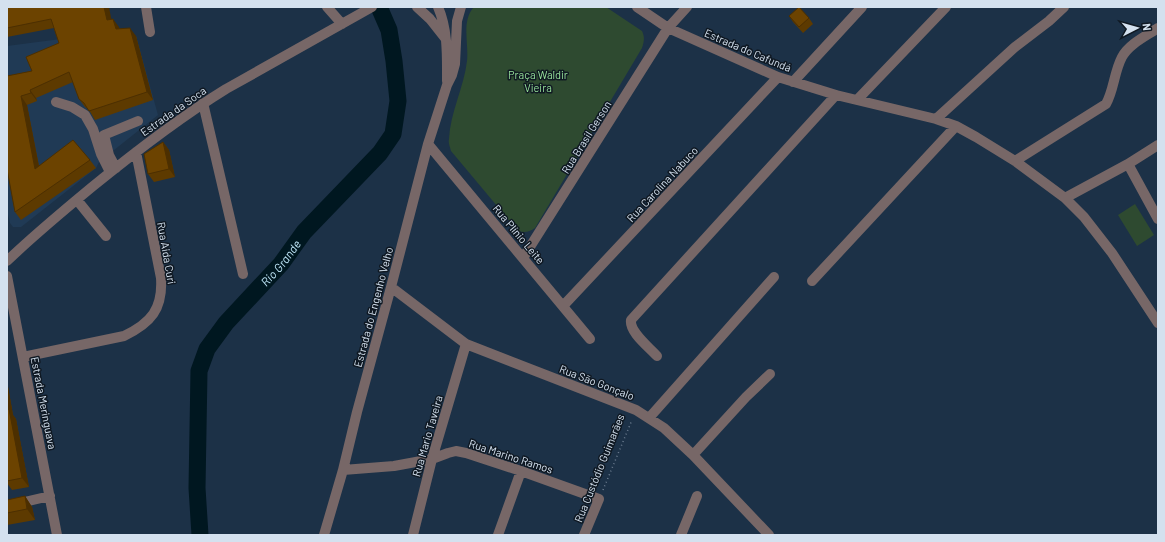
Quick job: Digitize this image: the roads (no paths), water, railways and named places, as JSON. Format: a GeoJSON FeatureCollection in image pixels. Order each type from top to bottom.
{"type":"FeatureCollection","features":[{"type":"Feature","properties":{"kind":"street"},"geometry":{"type":"LineString","coordinates":[[146,7],[150,32]]}},
{"type":"Feature","properties":{"kind":"street"},"geometry":{"type":"LineString","coordinates":[[327,7],[342,24]]}},
{"type":"Feature","properties":{"kind":"street","name":"Estrada da Soca"},"geometry":{"type":"LineString","coordinates":[[7,261],[113,170],[203,103],[372,7]]}},
{"type":"Feature","properties":{"kind":"street"},"geometry":{"type":"LineString","coordinates":[[417,7],[430,19],[446,39]]}},
{"type":"Feature","properties":{"kind":"street","name":"Estrada do Engenho Velho"},"geometry":{"type":"LineString","coordinates":[[438,7],[446,39],[447,85]]}},
{"type":"Feature","properties":{"kind":"street","name":"Estrada do Engenho Velho"},"geometry":{"type":"LineString","coordinates":[[324,535],[343,470],[428,144],[455,64],[457,22],[461,7]]}},
{"type":"Feature","properties":{"kind":"street","name":"Estrada do Cafundá"},"geometry":{"type":"LineString","coordinates":[[637,7],[668,28],[778,77],[836,95],[936,119],[956,126],[1016,161],[1065,198],[1084,217],[1112,252],[1158,323]]}},
{"type":"Feature","properties":{"kind":"street","name":"Rua Brasil Gerson"},"geometry":{"type":"LineString","coordinates":[[524,258],[668,28],[687,7]]}},
{"type":"Feature","properties":{"kind":"street"},"geometry":{"type":"LineString","coordinates":[[793,82],[862,7]]}},
{"type":"Feature","properties":{"kind":"street"},"geometry":{"type":"LineString","coordinates":[[857,100],[946,7]]}},
{"type":"Feature","properties":{"kind":"street"},"geometry":{"type":"LineString","coordinates":[[936,119],[1015,47],[1049,21],[1064,7]]}},
{"type":"Feature","properties":{"kind":"street"},"geometry":{"type":"LineString","coordinates":[[1016,161],[1106,104],[1111,95],[1122,57],[1134,44],[1158,28]]}},
{"type":"Feature","properties":{"kind":"street","name":"Rua Carolina Nabuco"},"geometry":{"type":"LineString","coordinates":[[563,306],[778,77]]}},
{"type":"Feature","properties":{"kind":"street"},"geometry":{"type":"LineString","coordinates":[[657,356],[633,330],[630,324],[631,320],[836,95]]}},
{"type":"Feature","properties":{"kind":"street"},"geometry":{"type":"LineString","coordinates":[[56,102],[72,107],[85,116],[93,129],[101,154],[113,170]]}},
{"type":"Feature","properties":{"kind":"street"},"geometry":{"type":"LineString","coordinates":[[203,103],[243,274]]}},
{"type":"Feature","properties":{"kind":"street"},"geometry":{"type":"LineString","coordinates":[[104,136],[138,121]]}},
{"type":"Feature","properties":{"kind":"street"},"geometry":{"type":"LineString","coordinates":[[812,281],[941,144],[956,126]]}},
{"type":"Feature","properties":{"kind":"street"},"geometry":{"type":"LineString","coordinates":[[93,129],[98,130],[104,136],[113,170]]}},
{"type":"Feature","properties":{"kind":"street","name":"Rua Plínio Leite"},"geometry":{"type":"LineString","coordinates":[[428,144],[590,339]]}},
{"type":"Feature","properties":{"kind":"street"},"geometry":{"type":"LineString","coordinates":[[1065,198],[1128,164],[1158,145]]}},
{"type":"Feature","properties":{"kind":"street","name":"Rua Aida Curi"},"geometry":{"type":"LineString","coordinates":[[23,357],[124,336],[148,321],[158,306],[162,293],[161,278],[136,152]]}},
{"type":"Feature","properties":{"kind":"street"},"geometry":{"type":"LineString","coordinates":[[1128,164],[1158,219]]}},
{"type":"Feature","properties":{"kind":"street"},"geometry":{"type":"LineString","coordinates":[[77,200],[106,236]]}},
{"type":"Feature","properties":{"kind":"street","name":"Estrada Meringuava"},"geometry":{"type":"LineString","coordinates":[[7,276],[57,535]]}},
{"type":"Feature","properties":{"kind":"street"},"geometry":{"type":"LineString","coordinates":[[649,418],[774,277]]}},
{"type":"Feature","properties":{"kind":"street","name":"Rua São Gonçalo"},"geometry":{"type":"LineString","coordinates":[[391,288],[466,344],[636,410],[649,418],[664,428],[693,455],[769,535]]}},
{"type":"Feature","properties":{"kind":"street","name":"Rua Mario Taveira"},"geometry":{"type":"LineString","coordinates":[[413,535],[432,459],[466,344]]}},
{"type":"Feature","properties":{"kind":"street"},"geometry":{"type":"LineString","coordinates":[[693,455],[746,397],[770,374]]}},
{"type":"Feature","properties":{"kind":"street","name":"Rua Marino Ramos"},"geometry":{"type":"LineString","coordinates":[[343,470],[394,466],[432,459],[456,451],[521,471],[599,499]]}},
{"type":"Feature","properties":{"kind":"street"},"geometry":{"type":"LineString","coordinates":[[498,535],[521,471]]}},
{"type":"Feature","properties":{"kind":"street"},"geometry":{"type":"LineString","coordinates":[[7,506],[50,496]]}},
{"type":"Feature","properties":{"kind":"street"},"geometry":{"type":"LineString","coordinates":[[681,535],[698,496]]}},
{"type":"Feature","properties":{"kind":"street","name":"Rua Custódio Guimarães"},"geometry":{"type":"LineString","coordinates":[[584,535],[599,499]]}},
{"type":"Feature","properties":{"kind":"waterway","name":"Rio Grande"},"geometry":{"type":"LineString","coordinates":[[200,535],[197,488],[199,371],[207,349],[226,323],[281,264],[304,232],[380,153],[393,134],[398,101],[394,61],[389,30],[379,7]]}},
{"type":"Feature","properties":{"kind":"park label","name":"Praça Waldir Vieira"},"geometry":{"type":"Point","coordinates":[538,80]}}]}
